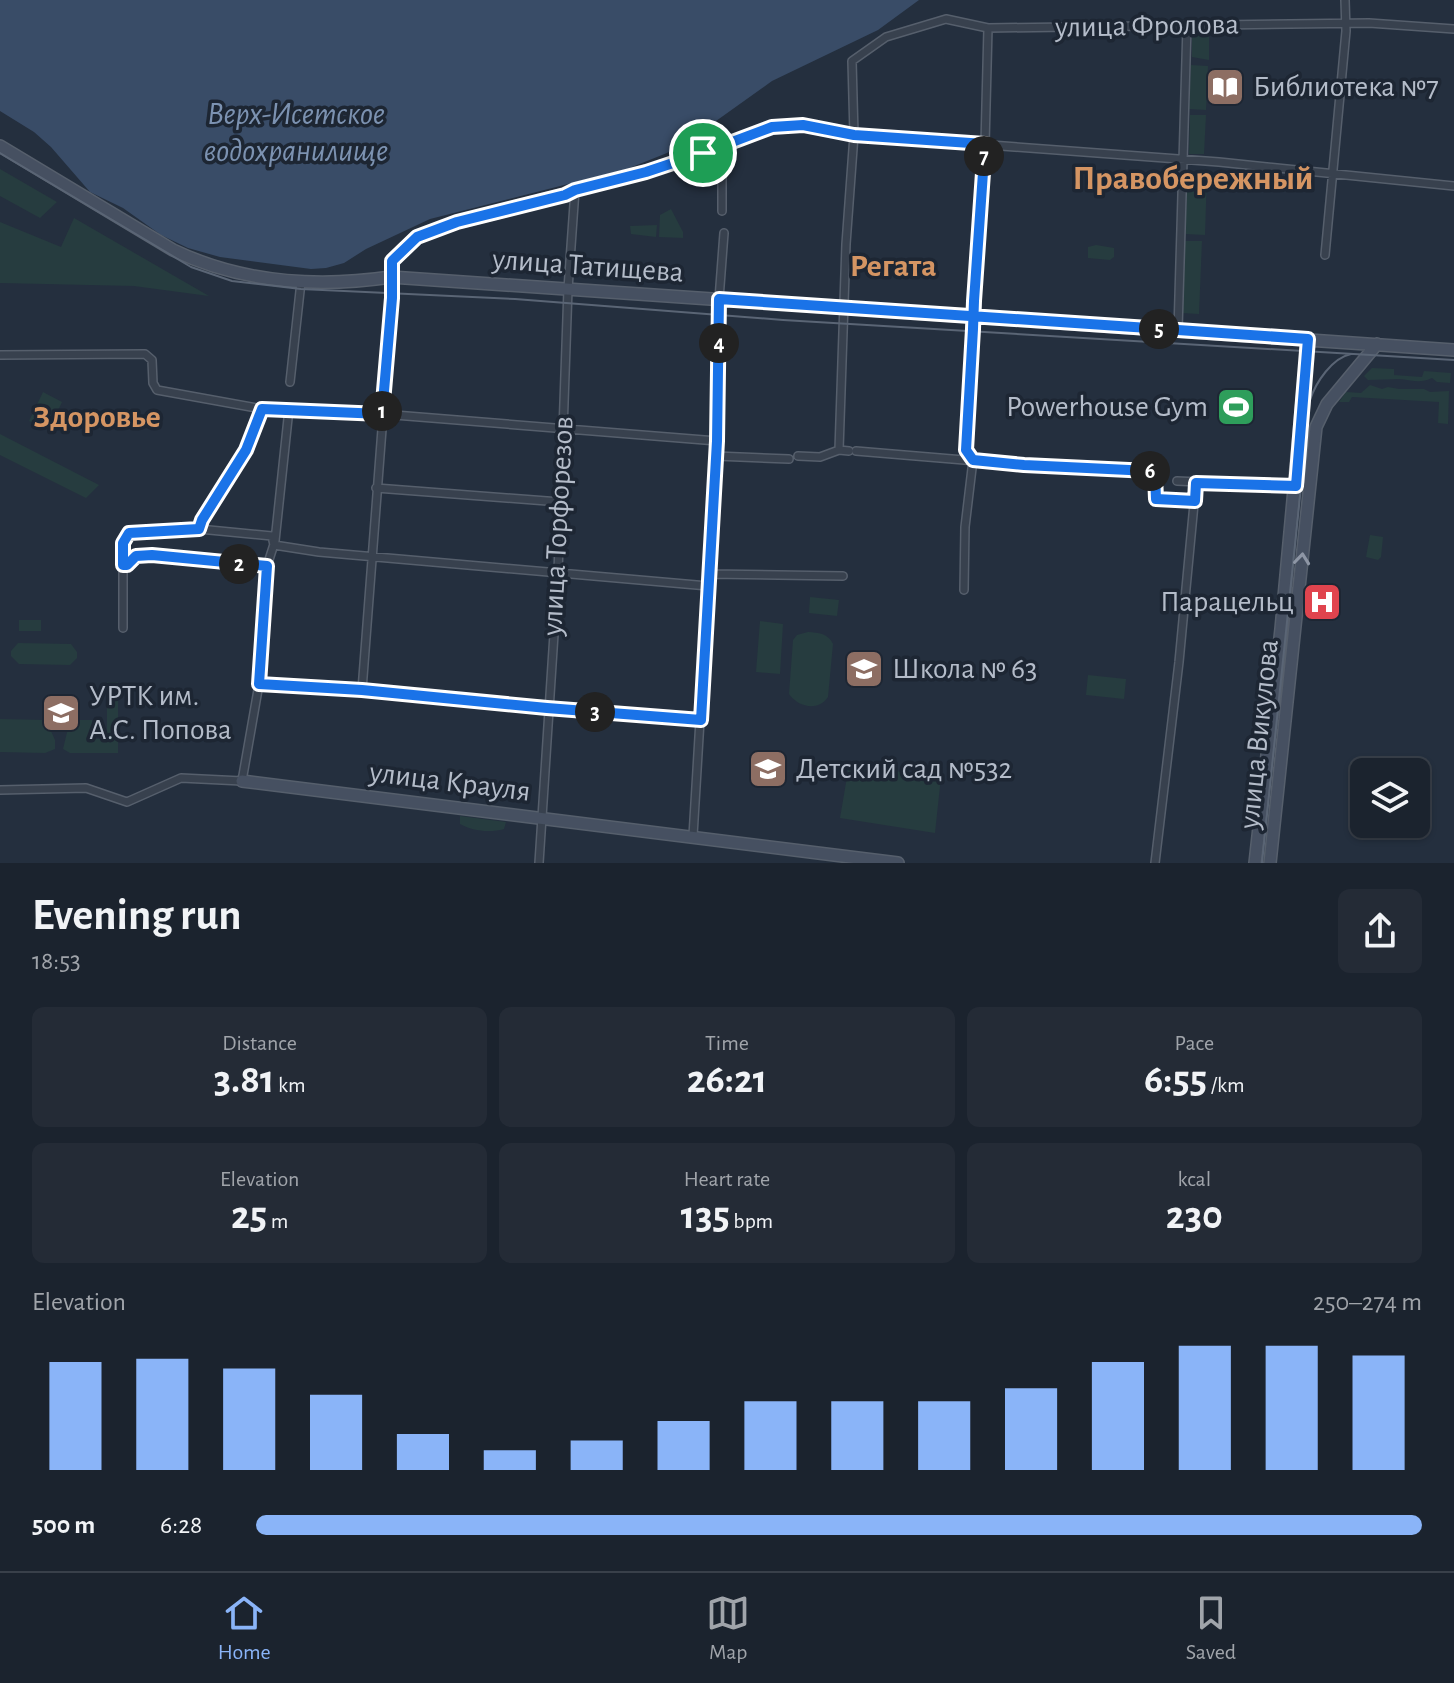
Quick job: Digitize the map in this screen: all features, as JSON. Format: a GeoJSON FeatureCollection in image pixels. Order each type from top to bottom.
{"type":"FeatureCollection","features":[{"type":"Feature","properties":{"kind":"street"},"geometry":{"type":"LineString","coordinates":[[1325,255],[1334,172],[1345,0]]}},
{"type":"Feature","properties":{"kind":"street","name":"улица Фролова"},"geometry":{"type":"LineString","coordinates":[[854,135],[852,61],[886,37],[946,19],[988,28],[1345,23],[1454,29]]}},
{"type":"Feature","properties":{"kind":"street"},"geometry":{"type":"LineString","coordinates":[[1178,330],[1187,26]]}},
{"type":"Feature","properties":{"kind":"street"},"geometry":{"type":"LineString","coordinates":[[964,590],[965,527],[973,460],[966,450],[985,144],[988,28]]}},
{"type":"Feature","properties":{"kind":"street"},"geometry":{"type":"LineString","coordinates":[[362,690],[391,311],[392,261],[417,237],[457,222],[646,172],[772,127],[803,125],[854,135],[1334,172],[1454,186]]}},
{"type":"Feature","properties":{"kind":"street"},"geometry":{"type":"LineString","coordinates":[[839,450],[843,308],[854,135]]}},
{"type":"Feature","properties":{"kind":"street"},"geometry":{"type":"LineString","coordinates":[[722,145],[722,211]]}},
{"type":"Feature","properties":{"kind":"street","name":"улица Татищева"},"geometry":{"type":"LineString","coordinates":[[0,146],[173,250],[208,266],[301,282],[328,284],[391,277],[1454,350]]}},
{"type":"Feature","properties":{"kind":"street","name":"улица Торфорезов"},"geometry":{"type":"LineString","coordinates":[[539,863],[558,573],[568,289],[575,190]]}},
{"type":"Feature","properties":{"kind":"street"},"geometry":{"type":"LineString","coordinates":[[693,836],[717,441],[719,299],[724,233]]}},
{"type":"Feature","properties":{"kind":"street"},"geometry":{"type":"LineString","coordinates":[[290,382],[301,282]]}},
{"type":"Feature","properties":{"kind":"street","name":"улица Викулова"},"geometry":{"type":"LineString","coordinates":[[1255,863],[1296,486],[1308,339]]}},
{"type":"Feature","properties":{"kind":"street","name":"улица Викулова"},"geometry":{"type":"LineString","coordinates":[[1270,863],[1316,427],[1342,385],[1377,344]]}},
{"type":"Feature","properties":{"kind":"street"},"geometry":{"type":"LineString","coordinates":[[0,355],[145,354],[152,360],[153,383],[157,390],[262,409],[382,414],[717,441]]}},
{"type":"Feature","properties":{"kind":"street"},"geometry":{"type":"LineString","coordinates":[[199,529],[246,450],[262,409]]}},
{"type":"Feature","properties":{"kind":"street"},"geometry":{"type":"LineString","coordinates":[[242,781],[259,684],[267,566],[274,545],[289,409]]}},
{"type":"Feature","properties":{"kind":"street"},"geometry":{"type":"LineString","coordinates":[[716,456],[820,457],[839,450],[1024,465],[1150,471],[1155,475],[1156,499],[1195,501]]}},
{"type":"Feature","properties":{"kind":"street"},"geometry":{"type":"LineString","coordinates":[[1177,481],[1309,487]]}},
{"type":"Feature","properties":{"kind":"street"},"geometry":{"type":"LineString","coordinates":[[1155,863],[1196,483]]}},
{"type":"Feature","properties":{"kind":"street"},"geometry":{"type":"LineString","coordinates":[[376,488],[560,502]]}},
{"type":"Feature","properties":{"kind":"street"},"geometry":{"type":"LineString","coordinates":[[123,628],[123,565],[125,537],[129,533],[199,529],[272,536],[274,545]]}},
{"type":"Feature","properties":{"kind":"street"},"geometry":{"type":"LineString","coordinates":[[274,545],[372,557],[708,586]]}},
{"type":"Feature","properties":{"kind":"street"},"geometry":{"type":"LineString","coordinates":[[123,565],[136,556],[152,555],[267,566]]}},
{"type":"Feature","properties":{"kind":"street"},"geometry":{"type":"LineString","coordinates":[[709,574],[843,576]]}},
{"type":"Feature","properties":{"kind":"street"},"geometry":{"type":"LineString","coordinates":[[259,684],[701,720]]}},
{"type":"Feature","properties":{"kind":"street","name":"улица Крауля"},"geometry":{"type":"LineString","coordinates":[[0,790],[86,788],[127,802],[181,778],[242,781],[898,863]]}},
{"type":"Feature","properties":{"kind":"green space"},"geometry":{"type":"Polygon","coordinates":[[[1192,35],[1209,35],[1209,60],[1192,57],[1192,35]]]}},
{"type":"Feature","properties":{"kind":"green space"},"geometry":{"type":"Polygon","coordinates":[[[1191,65],[1208,66],[1206,110],[1189,109],[1191,65]]]}},
{"type":"Feature","properties":{"kind":"green space"},"geometry":{"type":"Polygon","coordinates":[[[1190,115],[1206,115],[1204,154],[1189,154],[1190,115]]]}},
{"type":"Feature","properties":{"kind":"green space"},"geometry":{"type":"Polygon","coordinates":[[[0,169],[57,202],[40,218],[0,196],[0,169]]]}},
{"type":"Feature","properties":{"kind":"green space"},"geometry":{"type":"Polygon","coordinates":[[[1188,172],[1207,173],[1205,235],[1185,234],[1188,172]]]}},
{"type":"Feature","properties":{"kind":"green space"},"geometry":{"type":"Polygon","coordinates":[[[671,209],[683,238],[659,237],[660,215],[671,209]]]}},
{"type":"Feature","properties":{"kind":"green space"},"geometry":{"type":"Polygon","coordinates":[[[74,218],[209,296],[134,286],[0,283],[0,222],[61,247],[74,218]]]}},
{"type":"Feature","properties":{"kind":"green space"},"geometry":{"type":"Polygon","coordinates":[[[657,225],[656,237],[631,234],[630,226],[657,225]]]}},
{"type":"Feature","properties":{"kind":"green space"},"geometry":{"type":"Polygon","coordinates":[[[1185,241],[1202,241],[1199,314],[1182,313],[1185,241]]]}},
{"type":"Feature","properties":{"kind":"green space"},"geometry":{"type":"Polygon","coordinates":[[[1088,247],[1114,248],[1114,257],[1110,260],[1088,258],[1088,247]]]}},
{"type":"Feature","properties":{"kind":"green space"},"geometry":{"type":"Polygon","coordinates":[[[1372,368],[1394,369],[1394,375],[1422,377],[1424,371],[1451,373],[1450,383],[1437,382],[1432,378],[1419,381],[1368,380],[1364,376],[1372,368]]]}},
{"type":"Feature","properties":{"kind":"green space"},"geometry":{"type":"Polygon","coordinates":[[[1370,385],[1382,389],[1449,391],[1448,424],[1438,423],[1439,402],[1352,397],[1349,402],[1339,402],[1346,392],[1361,393],[1370,385]]]}},
{"type":"Feature","properties":{"kind":"green space"},"geometry":{"type":"Polygon","coordinates":[[[43,392],[62,402],[49,430],[29,421],[43,392]]]}},
{"type":"Feature","properties":{"kind":"green space"},"geometry":{"type":"Polygon","coordinates":[[[0,434],[99,485],[86,498],[0,455],[0,434]]]}},
{"type":"Feature","properties":{"kind":"green space"},"geometry":{"type":"Polygon","coordinates":[[[1370,535],[1383,537],[1378,560],[1366,557],[1370,535]]]}},
{"type":"Feature","properties":{"kind":"green space"},"geometry":{"type":"Polygon","coordinates":[[[810,597],[839,600],[837,616],[809,613],[810,597]]]}},
{"type":"Feature","properties":{"kind":"green space"},"geometry":{"type":"Polygon","coordinates":[[[19,620],[41,620],[41,631],[19,631],[19,620]]]}},
{"type":"Feature","properties":{"kind":"green space"},"geometry":{"type":"Polygon","coordinates":[[[760,621],[783,624],[780,674],[756,672],[760,621]]]}},
{"type":"Feature","properties":{"kind":"green space"},"geometry":{"type":"Polygon","coordinates":[[[808,632],[826,636],[833,644],[828,697],[814,706],[803,705],[789,694],[793,640],[797,635],[808,632]]]}},
{"type":"Feature","properties":{"kind":"green space"},"geometry":{"type":"Polygon","coordinates":[[[18,643],[71,644],[77,658],[70,665],[19,664],[11,656],[18,643]]]}},
{"type":"Feature","properties":{"kind":"green space"},"geometry":{"type":"Polygon","coordinates":[[[1088,675],[1126,679],[1124,699],[1086,695],[1088,675]]]}},
{"type":"Feature","properties":{"kind":"green space"},"geometry":{"type":"Polygon","coordinates":[[[107,682],[118,682],[118,753],[70,753],[63,749],[70,720],[92,720],[92,739],[107,739],[107,682]]]}},
{"type":"Feature","properties":{"kind":"green space"},"geometry":{"type":"Polygon","coordinates":[[[0,719],[46,720],[55,740],[55,749],[45,753],[0,752],[0,719]]]}},
{"type":"Feature","properties":{"kind":"green space"},"geometry":{"type":"Polygon","coordinates":[[[849,765],[941,777],[935,833],[840,818],[849,765]]]}},
{"type":"Feature","properties":{"kind":"green space"},"geometry":{"type":"Polygon","coordinates":[[[460,816],[506,822],[504,829],[481,831],[460,824],[460,816]]]}},
{"type":"Feature","properties":{"kind":"water","name":"Верх-Исетское водохранилище"},"geometry":{"type":"Polygon","coordinates":[[[0,0],[919,0],[878,30],[772,81],[667,153],[627,169],[430,219],[366,249],[344,263],[311,269],[220,257],[188,248],[161,235],[123,208],[90,192],[51,147],[34,132],[0,111],[0,0]]]}},
{"type":"Feature","properties":{"kind":"tram line"},"geometry":{"type":"LineString","coordinates":[[0,153],[191,267],[232,281],[301,289],[515,299],[783,320],[1454,360]]}},
{"type":"Feature","properties":{"kind":"tram line"},"geometry":{"type":"LineString","coordinates":[[1262,863],[1310,400],[1326,372],[1337,360],[1351,354]]}},
{"type":"Feature","properties":{"kind":"place","name":"Библиотека №7"},"geometry":{"type":"Point","coordinates":[1225,87]}},
{"type":"Feature","properties":{"kind":"place","name":"Powerhouse Gym"},"geometry":{"type":"Point","coordinates":[1236,407]}},
{"type":"Feature","properties":{"kind":"place","name":"Парацельц"},"geometry":{"type":"Point","coordinates":[1322,602]}},
{"type":"Feature","properties":{"kind":"place","name":"Школа № 63"},"geometry":{"type":"Point","coordinates":[864,669]}},
{"type":"Feature","properties":{"kind":"place","name":"УРТК им. А.С. Попова"},"geometry":{"type":"Point","coordinates":[61,713]}},
{"type":"Feature","properties":{"kind":"place","name":"Детский сад №532"},"geometry":{"type":"Point","coordinates":[768,769]}},
{"type":"Feature","properties":{"kind":"district","name":"Правобережный"},"geometry":{"type":"Point","coordinates":[1193,179]}},
{"type":"Feature","properties":{"kind":"district","name":"Регата"},"geometry":{"type":"Point","coordinates":[893,266]}},
{"type":"Feature","properties":{"kind":"district","name":"Здоровье"},"geometry":{"type":"Point","coordinates":[97,417]}},
{"type":"Feature","properties":{"kind":"route"},"geometry":{"type":"LineString","coordinates":[[703,153],[565,195],[457,222],[417,237],[392,261],[392,298],[382,414],[262,409],[246,450],[199,529],[129,533],[123,543],[123,565],[136,556],[152,555],[267,566],[259,684],[701,720],[717,441],[719,299],[973,316],[1178,330],[1210,333],[1308,339],[1296,486],[1196,483],[1195,501],[1156,499],[1155,475],[1150,471],[973,460],[966,450],[973,316],[985,144],[854,135],[803,125],[772,127],[703,153]]}}]}
